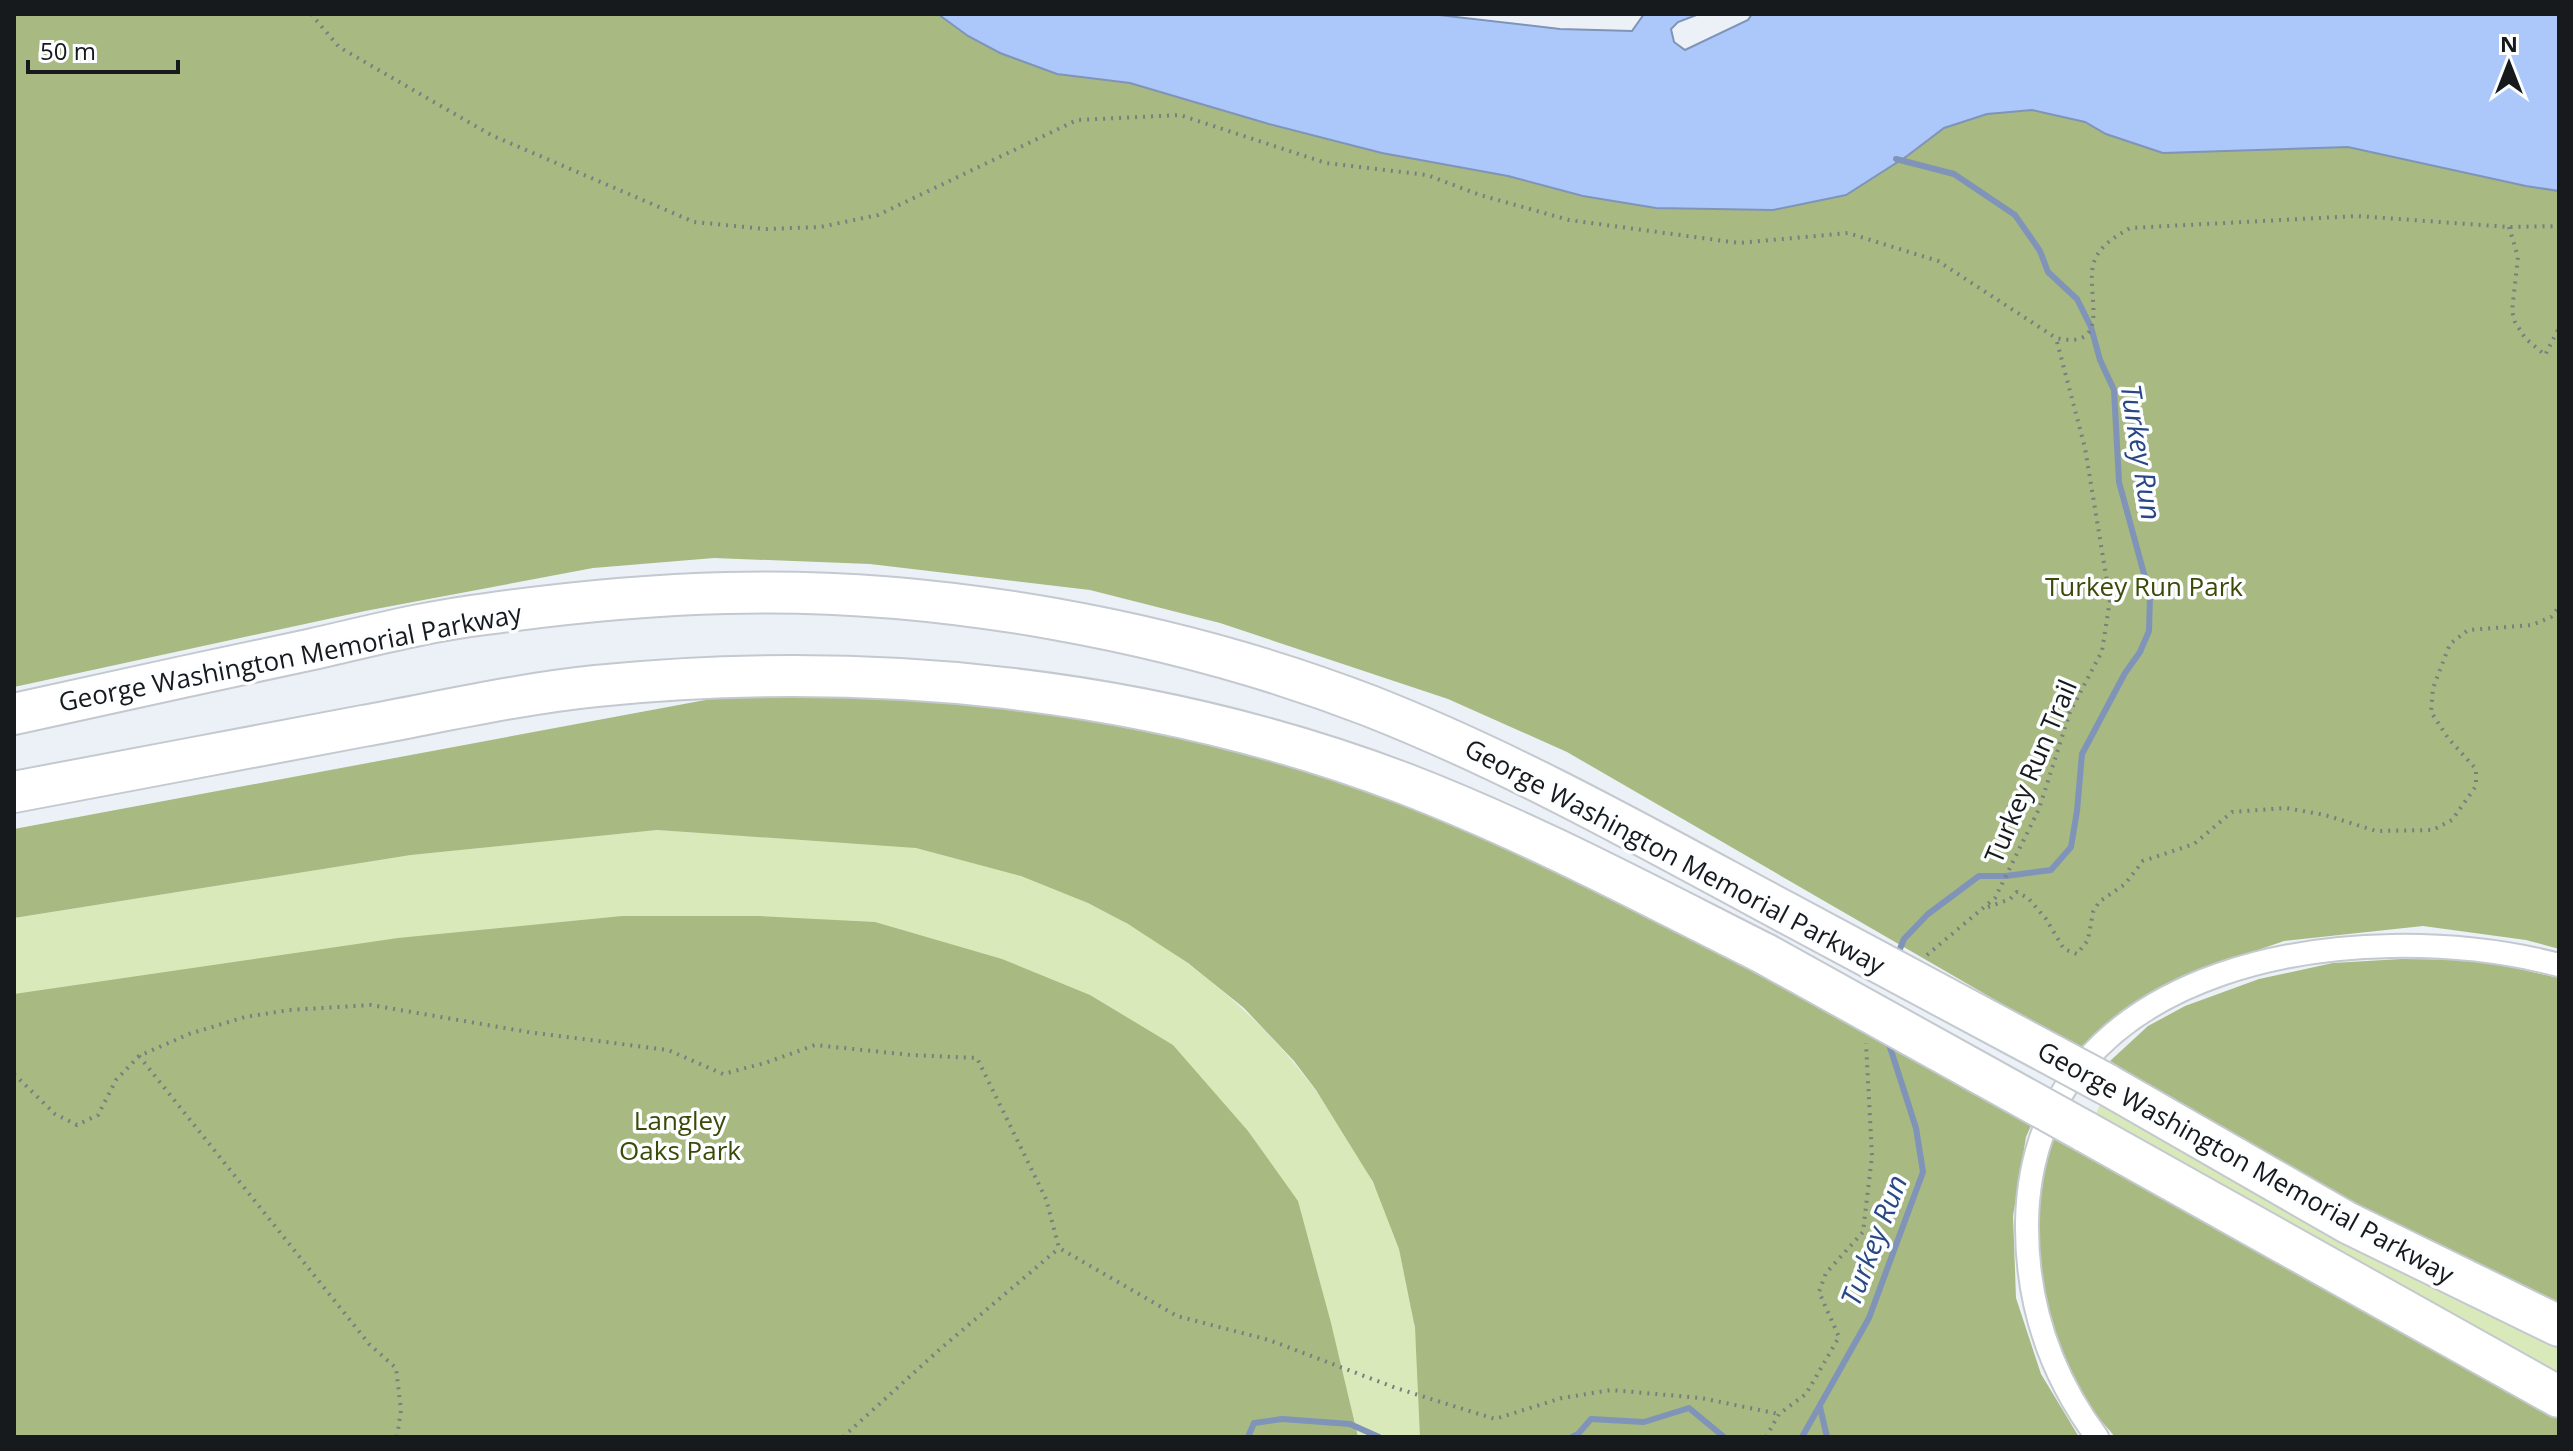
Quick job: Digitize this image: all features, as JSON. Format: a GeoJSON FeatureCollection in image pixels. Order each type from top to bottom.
{"type":"FeatureCollection","features":[{"type":"Feature","properties":{"kind":"highway","name":"George Washington Memorial Parkway"},"geometry":{"type":"LineString","coordinates":[[14,714],[481,614],[621,598],[729,593],[841,594],[934,602],[1072,623],[1158,642],[1265,670],[1367,705],[1537,779],[2106,1084],[2348,1223],[2559,1326]]}},
{"type":"Feature","properties":{"kind":"highway","name":"George Washington Memorial Parkway"},"geometry":{"type":"LineString","coordinates":[[14,792],[508,699],[591,687],[690,678],[863,676],[954,682],[1040,692],[1208,724],[1341,762],[1492,819],[1573,856],[1765,954],[2559,1397]]}},
{"type":"Feature","properties":{"kind":"street"},"geometry":{"type":"LineString","coordinates":[[2097,1437],[2069,1396],[2050,1357],[2034,1302],[2027,1256],[2028,1198],[2038,1146],[2058,1098],[2093,1052],[2151,1006],[2185,988],[2269,961],[2319,951],[2370,945],[2419,944],[2473,948],[2559,965]]}},
{"type":"Feature","properties":{"kind":"path"},"geometry":{"type":"LineString","coordinates":[[311,14],[339,47],[491,135],[694,222],[766,229],[820,227],[878,215],[1077,120],[1180,115],[1326,163],[1427,175],[1480,195],[1569,220],[1739,243],[1848,233],[1938,261],[2056,338],[2071,341],[2083,337],[2094,320],[2093,263],[2107,242],[2130,228],[2357,216],[2509,227],[2559,226]]}},
{"type":"Feature","properties":{"kind":"path"},"geometry":{"type":"LineString","coordinates":[[2509,227],[2518,257],[2512,311],[2515,322],[2525,338],[2545,355],[2559,328]]}},
{"type":"Feature","properties":{"kind":"path","name":"Turkey Run Trail"},"geometry":{"type":"LineString","coordinates":[[1918,963],[1995,898],[2039,809],[2070,712],[2102,651],[2110,600],[2085,448],[2056,338]]}},
{"type":"Feature","properties":{"kind":"path"},"geometry":{"type":"LineString","coordinates":[[1982,909],[2010,899],[2017,892],[2028,898],[2064,949],[2077,954],[2088,940],[2093,912],[2099,902],[2125,884],[2143,861],[2194,844],[2232,812],[2286,808],[2325,815],[2376,831],[2433,830],[2452,820],[2476,786],[2476,769],[2448,738],[2431,712],[2433,688],[2450,644],[2468,630],[2532,625],[2551,617],[2559,607]]}},
{"type":"Feature","properties":{"kind":"path"},"geometry":{"type":"LineString","coordinates":[[14,1074],[55,1114],[77,1125],[98,1115],[116,1080],[139,1056],[189,1034],[245,1017],[289,1010],[371,1005],[528,1032],[668,1050],[723,1074],[815,1045],[977,1058],[1046,1199],[1059,1248],[1177,1316],[1269,1340],[1396,1388],[1495,1419],[1562,1398],[1611,1390],[1701,1398],[1779,1414]]}},
{"type":"Feature","properties":{"kind":"path"},"geometry":{"type":"LineString","coordinates":[[1766,1437],[1779,1414],[1806,1394],[1839,1337],[1819,1292],[1826,1273],[1863,1232],[1872,1156],[1865,1038]]}},
{"type":"Feature","properties":{"kind":"path"},"geometry":{"type":"LineString","coordinates":[[139,1056],[369,1344],[396,1368],[401,1410],[397,1437]]}},
{"type":"Feature","properties":{"kind":"path"},"geometry":{"type":"LineString","coordinates":[[843,1437],[1059,1248]]}},
{"type":"Feature","properties":{"kind":"green space","name":"Turkey Run Park"},"geometry":{"type":"Polygon","coordinates":[[[14,14],[938,14],[968,36],[1000,53],[1057,74],[1130,83],[1269,124],[1508,176],[1583,196],[1656,208],[1907,156],[1944,128],[1987,114],[2032,110],[2085,122],[2258,148],[2348,147],[2559,191],[2559,949],[2526,940],[2423,926],[2284,941],[2183,976],[2121,1011],[2080,1049],[1567,752],[1448,699],[1220,623],[1090,590],[870,564],[714,558],[593,568],[365,611],[14,687],[14,14]]]}},
{"type":"Feature","properties":{"kind":"green space"},"geometry":{"type":"Polygon","coordinates":[[[825,690],[1015,702],[1243,743],[1395,791],[1721,951],[2033,1121],[2026,1137],[2013,1216],[2016,1298],[2041,1374],[2079,1437],[1420,1437],[1415,1328],[1399,1249],[1373,1182],[1316,1090],[1294,1061],[1244,1008],[1188,963],[1128,924],[1088,903],[1021,876],[916,848],[657,830],[411,855],[14,918],[14,829],[727,696],[825,690]]]}},
{"type":"Feature","properties":{"kind":"green space","name":"Langley Oaks Park"},"geometry":{"type":"Polygon","coordinates":[[[657,830],[896,845],[981,862],[1043,883],[1102,910],[1158,943],[1211,981],[1259,1025],[1302,1073],[1340,1126],[1382,1202],[1400,1251],[1414,1320],[1420,1437],[14,1437],[14,918],[411,855],[657,830]]]}},
{"type":"Feature","properties":{"kind":"green space","name":"Langley Oaks Park"},"geometry":{"type":"Polygon","coordinates":[[[622,916],[758,916],[875,922],[1002,959],[1090,995],[1173,1045],[1248,1131],[1298,1201],[1358,1437],[14,1437],[14,994],[398,938],[622,916]]]}},
{"type":"Feature","properties":{"kind":"green space"},"geometry":{"type":"Polygon","coordinates":[[[2401,959],[2480,960],[2559,978],[2559,1305],[2340,1200],[2110,1061],[2148,1026],[2185,1006],[2259,979],[2333,963],[2401,959]]]}},
{"type":"Feature","properties":{"kind":"green space"},"geometry":{"type":"Polygon","coordinates":[[[2101,1102],[2559,1336],[2559,1385],[2092,1123],[2101,1102]]]}},
{"type":"Feature","properties":{"kind":"green space"},"geometry":{"type":"Polygon","coordinates":[[[2053,1139],[2559,1410],[2559,1437],[2115,1437],[2084,1400],[2071,1376],[2042,1287],[2035,1212],[2053,1139]]]}},
{"type":"Feature","properties":{"kind":"water"},"geometry":{"type":"Polygon","coordinates":[[[938,14],[1430,14],[1560,29],[1632,31],[1644,14],[1699,14],[1678,22],[1671,29],[1674,42],[1685,50],[1748,20],[1752,14],[2559,14],[2559,191],[2348,147],[2163,153],[2106,134],[2085,122],[2032,110],[1987,114],[1944,128],[1846,195],[1773,210],[1656,208],[1583,196],[1508,176],[1382,153],[1130,83],[1057,74],[1000,53],[968,36],[938,14]]]}},
{"type":"Feature","properties":{"kind":"waterway","name":"Turkey Run"},"geometry":{"type":"LineString","coordinates":[[1896,159],[1954,174],[2015,215],[2040,251],[2048,272],[2077,299],[2091,327],[2100,360],[2114,390],[2119,482],[2150,596],[2149,631],[2140,652],[2125,673],[2082,754],[2071,847],[2051,870],[1979,876],[1928,914],[1904,939],[1897,956]]}},
{"type":"Feature","properties":{"kind":"waterway","name":"Turkey Run"},"geometry":{"type":"LineString","coordinates":[[1802,1437],[1869,1318],[1923,1172],[1916,1128],[1888,1041]]}},
{"type":"Feature","properties":{"kind":"waterway"},"geometry":{"type":"LineString","coordinates":[[1820,1407],[1827,1437]]}},
{"type":"Feature","properties":{"kind":"waterway"},"geometry":{"type":"LineString","coordinates":[[1572,1437],[1591,1419],[1644,1422],[1689,1408],[1724,1437]]}},
{"type":"Feature","properties":{"kind":"waterway"},"geometry":{"type":"LineString","coordinates":[[1248,1437],[1254,1423],[1282,1419],[1350,1424],[1379,1437]]}}]}
